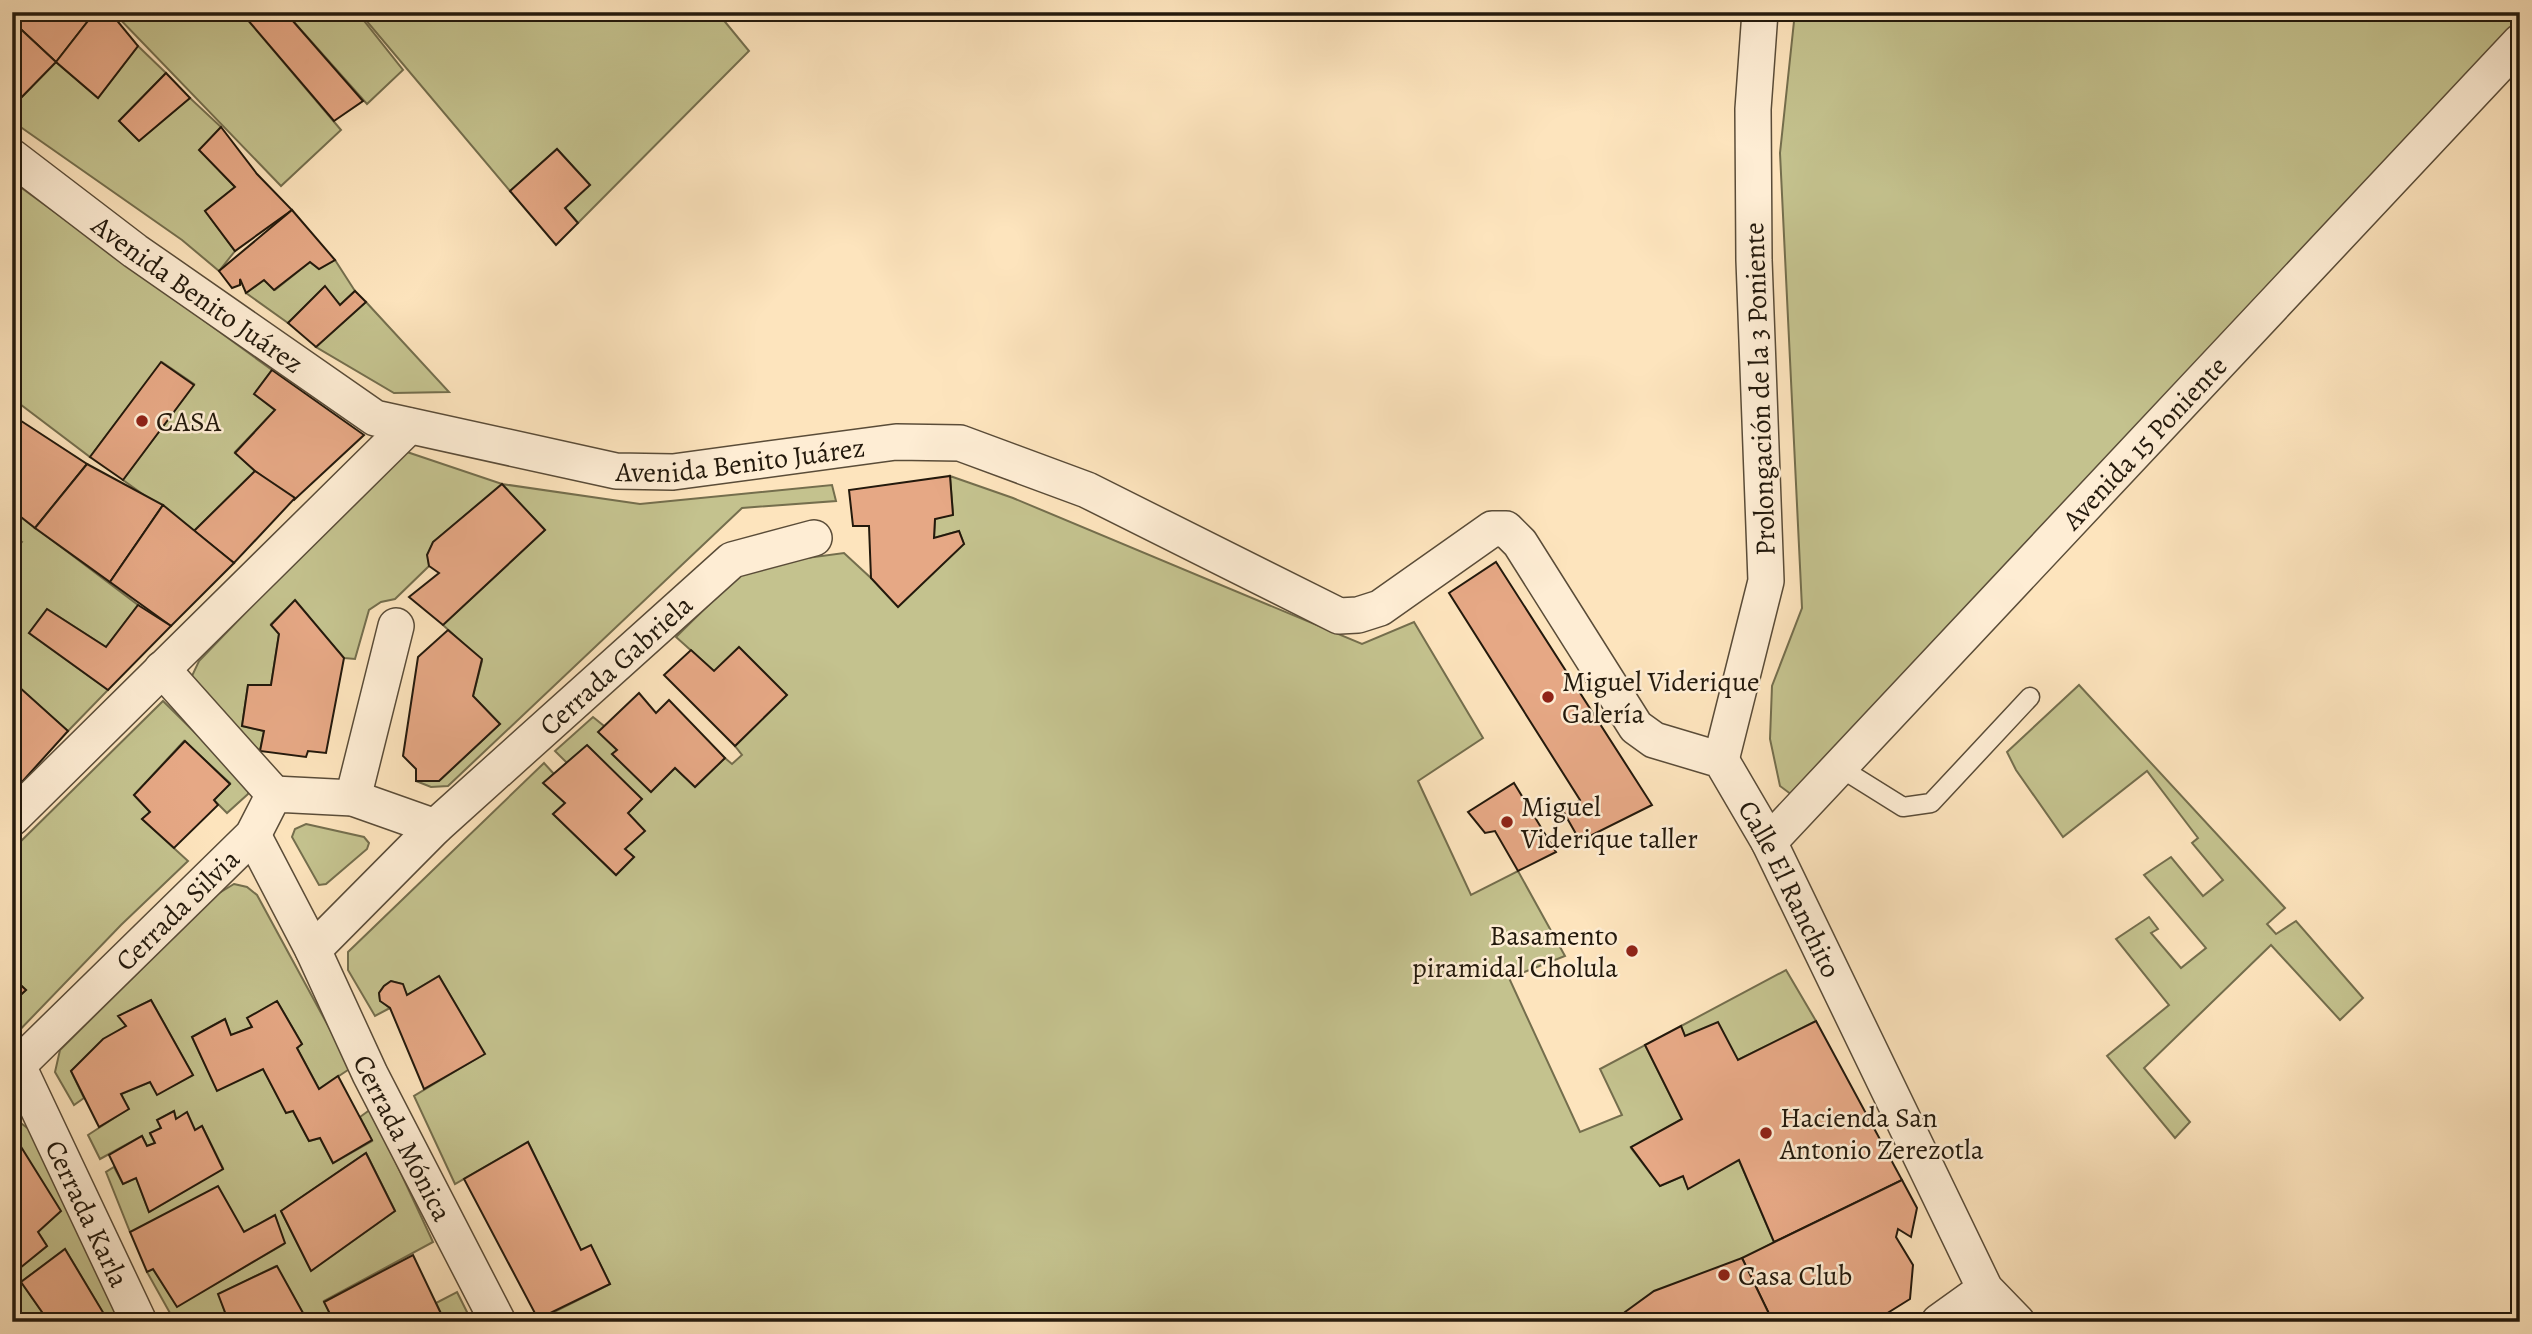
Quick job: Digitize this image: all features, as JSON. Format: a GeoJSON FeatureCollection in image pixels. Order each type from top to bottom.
{"type":"FeatureCollection","features":[{"type":"Feature","properties":{"kind":"street","name":"Prolongación de la 3 Poniente"},"geometry":{"type":"LineString","coordinates":[[1721,760],[1766,581],[1754,219],[1753,108],[1760,12]]}},
{"type":"Feature","properties":{"kind":"street","name":"Avenida 15 Poniente"},"geometry":{"type":"LineString","coordinates":[[1769,842],[2520,42]]}},
{"type":"Feature","properties":{"kind":"street","name":"Avenida Benito Juárez"},"geometry":{"type":"LineString","coordinates":[[12,157],[135,251],[375,418],[616,471],[673,472],[896,442],[960,443],[1087,490],[1339,616],[1358,615],[1380,608],[1492,528],[1506,529],[1520,543],[1636,727],[1654,740],[1721,760]]}},
{"type":"Feature","properties":{"kind":"street"},"geometry":{"type":"LineString","coordinates":[[12,818],[409,426]]}},
{"type":"Feature","properties":{"kind":"street","name":"Cerrada Gabriela"},"geometry":{"type":"LineString","coordinates":[[435,827],[732,559],[814,538]]}},
{"type":"Feature","properties":{"kind":"street"},"geometry":{"type":"LineString","coordinates":[[353,798],[396,626]]}},
{"type":"Feature","properties":{"kind":"street"},"geometry":{"type":"LineString","coordinates":[[162,669],[274,794],[353,798],[435,827],[313,950]]}},
{"type":"Feature","properties":{"kind":"street","name":"Calle El Ranchito"},"geometry":{"type":"LineString","coordinates":[[1721,760],[1769,842],[1985,1289],[2017,1322]]}},
{"type":"Feature","properties":{"kind":"street","name":"Cerrada Silvia"},"geometry":{"type":"LineString","coordinates":[[15,1068],[253,835],[274,794]]}},
{"type":"Feature","properties":{"kind":"street","name":"Cerrada Mónica"},"geometry":{"type":"LineString","coordinates":[[253,835],[313,950],[370,1073],[498,1322]]}},
{"type":"Feature","properties":{"kind":"street","name":"Cerrada Karla"},"geometry":{"type":"LineString","coordinates":[[15,1068],[139,1322]]}},
{"type":"Feature","properties":{"kind":"street"},"geometry":{"type":"LineString","coordinates":[[1939,1322],[1985,1289]]}},
{"type":"Feature","properties":{"kind":"lane"},"geometry":{"type":"LineString","coordinates":[[1839,767],[1903,807],[1931,803],[2031,696]]}},
{"type":"Feature","properties":{"kind":"shaded area"},"geometry":{"type":"Polygon","coordinates":[[[113,12],[241,12],[341,130],[281,186],[113,12]]]}},
{"type":"Feature","properties":{"kind":"shaded area"},"geometry":{"type":"Polygon","coordinates":[[[285,12],[357,12],[403,70],[367,104],[285,12]]]}},
{"type":"Feature","properties":{"kind":"shaded area"},"geometry":{"type":"Polygon","coordinates":[[[359,12],[717,12],[749,51],[578,223],[565,208],[590,185],[557,149],[510,191],[359,12]]]}},
{"type":"Feature","properties":{"kind":"shaded area"},"geometry":{"type":"Polygon","coordinates":[[[1795,12],[2520,12],[2520,20],[1796,798],[1780,786],[1770,739],[1772,686],[1802,608],[1780,153],[1795,12]]]}},
{"type":"Feature","properties":{"kind":"shaded area"},"geometry":{"type":"Polygon","coordinates":[[[138,46],[166,73],[119,121],[139,141],[190,98],[221,127],[200,150],[235,187],[205,211],[235,251],[219,271],[182,240],[12,121],[12,107],[56,62],[98,98],[138,46]]]}},
{"type":"Feature","properties":{"kind":"shaded area"},"geometry":{"type":"Polygon","coordinates":[[[12,181],[272,370],[255,394],[275,410],[235,452],[255,471],[194,531],[123,480],[194,384],[162,362],[90,457],[12,398],[12,181]]]}},
{"type":"Feature","properties":{"kind":"shaded area"},"geometry":{"type":"Polygon","coordinates":[[[335,260],[355,291],[340,305],[325,287],[288,323],[246,293],[264,280],[275,290],[310,262],[319,269],[335,260]]]}},
{"type":"Feature","properties":{"kind":"shaded area"},"geometry":{"type":"Polygon","coordinates":[[[366,302],[449,392],[394,393],[316,347],[366,302]]]}},
{"type":"Feature","properties":{"kind":"shaded area"},"geometry":{"type":"Polygon","coordinates":[[[407,452],[502,484],[640,504],[832,485],[836,501],[742,508],[448,786],[431,787],[416,781],[439,781],[500,724],[473,696],[482,661],[443,625],[545,530],[502,485],[433,542],[428,555],[429,566],[395,599],[381,602],[369,610],[355,659],[344,658],[294,602],[271,624],[279,634],[271,685],[248,685],[242,726],[264,731],[260,751],[196,694],[191,678],[199,661],[407,452]]]}},
{"type":"Feature","properties":{"kind":"shaded area"},"geometry":{"type":"Polygon","coordinates":[[[950,476],[1013,498],[1362,644],[1414,622],[1483,738],[1418,781],[1471,895],[1518,871],[1565,956],[1509,978],[1580,1132],[1622,1115],[1600,1069],[1645,1045],[1682,1119],[1631,1148],[1660,1186],[1683,1176],[1688,1188],[1739,1160],[1774,1242],[1630,1322],[534,1322],[610,1284],[591,1246],[581,1250],[528,1142],[455,1184],[414,1096],[484,1054],[439,976],[407,995],[402,984],[391,981],[379,993],[380,1000],[390,1008],[375,1016],[348,970],[348,952],[544,763],[554,774],[544,783],[565,803],[553,814],[616,875],[634,857],[625,849],[628,813],[641,799],[567,763],[555,751],[593,717],[604,726],[617,750],[612,754],[651,791],[675,768],[695,786],[725,758],[732,764],[742,755],[735,746],[786,695],[714,671],[676,637],[748,566],[844,553],[871,578],[964,544],[959,531],[934,538],[935,519],[953,514],[950,476]]]}},
{"type":"Feature","properties":{"kind":"shaded area"},"geometry":{"type":"Polygon","coordinates":[[[12,510],[138,605],[106,647],[47,609],[29,633],[108,690],[68,731],[18,687],[12,692],[12,554],[22,542],[12,534],[12,510]]]}},
{"type":"Feature","properties":{"kind":"shaded area"},"geometry":{"type":"Polygon","coordinates":[[[2079,685],[2285,908],[2267,924],[2276,934],[2296,921],[2363,998],[2340,1020],[2271,945],[2144,1068],[2190,1122],[2175,1138],[2107,1056],[2169,1005],[2116,939],[2149,917],[2158,929],[2151,933],[2181,968],[2206,948],[2144,875],[2171,857],[2203,896],[2223,880],[2192,843],[2198,838],[2147,771],[2063,837],[2016,770],[2007,752],[2079,685]]]}},
{"type":"Feature","properties":{"kind":"shaded area"},"geometry":{"type":"Polygon","coordinates":[[[163,701],[244,781],[248,786],[248,794],[227,813],[214,800],[230,783],[184,741],[134,795],[150,812],[142,819],[188,861],[121,925],[12,1038],[12,1003],[26,990],[12,977],[12,931],[15,928],[12,925],[12,850],[163,701]]]}},
{"type":"Feature","properties":{"kind":"shaded area"},"geometry":{"type":"Polygon","coordinates":[[[306,824],[364,837],[369,843],[367,849],[326,884],[319,885],[292,837],[295,829],[306,824]]]}},
{"type":"Feature","properties":{"kind":"shaded area"},"geometry":{"type":"Polygon","coordinates":[[[234,884],[247,887],[257,895],[351,1068],[319,1089],[297,1048],[302,1044],[277,1001],[248,1018],[252,1027],[231,1035],[225,1019],[192,1037],[217,1090],[263,1069],[286,1112],[293,1111],[309,1141],[320,1138],[333,1163],[372,1141],[360,1117],[371,1109],[433,1242],[324,1301],[334,1322],[308,1322],[276,1266],[219,1294],[226,1315],[216,1322],[175,1322],[147,1272],[153,1269],[177,1306],[284,1244],[275,1216],[244,1232],[130,1232],[106,1172],[114,1167],[123,1184],[136,1178],[149,1212],[223,1168],[202,1126],[195,1130],[176,1119],[174,1111],[158,1120],[161,1128],[150,1134],[155,1143],[147,1146],[142,1136],[100,1159],[88,1135],[128,1109],[121,1094],[150,1082],[157,1094],[193,1075],[151,1000],[119,1016],[126,1026],[71,1071],[84,1098],[74,1105],[55,1072],[60,1050],[216,895],[234,884]],[[366,1153],[281,1211],[311,1270],[395,1211],[366,1153]]]}},
{"type":"Feature","properties":{"kind":"shaded area"},"geometry":{"type":"Polygon","coordinates":[[[1786,970],[1816,1021],[1738,1060],[1685,1036],[1681,1026],[1786,970]]]}},
{"type":"Feature","properties":{"kind":"shaded area"},"geometry":{"type":"Polygon","coordinates":[[[12,1123],[22,1124],[37,1135],[127,1322],[105,1322],[103,1313],[65,1249],[21,1282],[49,1322],[12,1322],[12,1260],[20,1268],[47,1246],[38,1232],[18,1142],[12,1142],[12,1123]]]}},
{"type":"Feature","properties":{"kind":"shaded area"},"geometry":{"type":"Polygon","coordinates":[[[457,1292],[472,1322],[445,1322],[436,1303],[457,1292]]]}},
{"type":"Feature","properties":{"kind":"building"},"geometry":{"type":"Polygon","coordinates":[[[12,12],[95,12],[56,62],[12,21],[12,12]]]}},
{"type":"Feature","properties":{"kind":"building"},"geometry":{"type":"Polygon","coordinates":[[[95,12],[110,12],[138,46],[98,98],[56,62],[95,12]]]}},
{"type":"Feature","properties":{"kind":"building"},"geometry":{"type":"Polygon","coordinates":[[[241,12],[285,12],[363,101],[334,121],[241,12]]]}},
{"type":"Feature","properties":{"kind":"building"},"geometry":{"type":"Polygon","coordinates":[[[12,21],[56,62],[12,107],[12,21]]]}},
{"type":"Feature","properties":{"kind":"building"},"geometry":{"type":"Polygon","coordinates":[[[166,73],[190,98],[139,141],[119,121],[166,73]]]}},
{"type":"Feature","properties":{"kind":"building"},"geometry":{"type":"Polygon","coordinates":[[[221,127],[257,174],[292,210],[235,251],[205,211],[235,187],[199,150],[221,127]]]}},
{"type":"Feature","properties":{"kind":"building"},"geometry":{"type":"Polygon","coordinates":[[[557,149],[590,185],[565,208],[578,223],[556,245],[510,191],[557,149]]]}},
{"type":"Feature","properties":{"kind":"building"},"geometry":{"type":"Polygon","coordinates":[[[292,210],[335,260],[319,269],[310,262],[274,290],[264,280],[246,293],[240,279],[240,285],[232,288],[219,271],[292,210]]]}},
{"type":"Feature","properties":{"kind":"building"},"geometry":{"type":"Polygon","coordinates":[[[325,286],[340,305],[355,291],[366,302],[316,347],[288,323],[325,286]]]}},
{"type":"Feature","properties":{"kind":"building","name":"CASA"},"geometry":{"type":"Polygon","coordinates":[[[161,362],[194,385],[123,480],[90,457],[161,362]]]}},
{"type":"Feature","properties":{"kind":"building"},"geometry":{"type":"Polygon","coordinates":[[[272,370],[364,435],[294,500],[235,453],[275,410],[254,394],[272,370]]]}},
{"type":"Feature","properties":{"kind":"building"},"geometry":{"type":"Polygon","coordinates":[[[12,415],[87,464],[35,528],[12,510],[12,415]]]}},
{"type":"Feature","properties":{"kind":"building"},"geometry":{"type":"Polygon","coordinates":[[[87,464],[163,505],[110,582],[35,528],[87,464]]]}},
{"type":"Feature","properties":{"kind":"building"},"geometry":{"type":"Polygon","coordinates":[[[255,471],[295,498],[234,563],[194,531],[255,471]]]}},
{"type":"Feature","properties":{"kind":"building"},"geometry":{"type":"Polygon","coordinates":[[[950,476],[953,515],[935,519],[934,538],[959,531],[964,544],[898,607],[871,578],[869,526],[853,526],[849,490],[950,476]]]}},
{"type":"Feature","properties":{"kind":"building"},"geometry":{"type":"Polygon","coordinates":[[[502,484],[545,530],[443,625],[409,597],[439,573],[429,566],[427,555],[433,542],[502,484]]]}},
{"type":"Feature","properties":{"kind":"building"},"geometry":{"type":"Polygon","coordinates":[[[163,505],[234,563],[171,626],[110,582],[163,505]]]}},
{"type":"Feature","properties":{"kind":"building","name":"Miguel Viderique Galería"},"geometry":{"type":"Polygon","coordinates":[[[1496,562],[1652,805],[1580,841],[1563,811],[1580,800],[1449,593],[1496,562]]]}},
{"type":"Feature","properties":{"kind":"building"},"geometry":{"type":"Polygon","coordinates":[[[295,600],[344,658],[326,753],[308,751],[306,757],[260,751],[264,731],[242,726],[248,685],[271,685],[279,634],[271,625],[295,600]]]}},
{"type":"Feature","properties":{"kind":"building"},"geometry":{"type":"Polygon","coordinates":[[[138,605],[171,626],[108,690],[29,633],[47,609],[106,647],[138,605]]]}},
{"type":"Feature","properties":{"kind":"building"},"geometry":{"type":"Polygon","coordinates":[[[448,630],[482,659],[473,696],[500,724],[439,781],[416,781],[416,769],[403,756],[418,657],[448,630]]]}},
{"type":"Feature","properties":{"kind":"building"},"geometry":{"type":"Polygon","coordinates":[[[739,647],[787,695],[735,746],[664,675],[691,650],[714,671],[739,647]]]}},
{"type":"Feature","properties":{"kind":"building"},"geometry":{"type":"Polygon","coordinates":[[[18,686],[68,731],[12,793],[12,692],[18,686]]]}},
{"type":"Feature","properties":{"kind":"building"},"geometry":{"type":"Polygon","coordinates":[[[639,693],[656,713],[669,700],[725,758],[695,787],[675,768],[651,792],[612,754],[617,750],[598,732],[639,693]]]}},
{"type":"Feature","properties":{"kind":"building"},"geometry":{"type":"Polygon","coordinates":[[[185,741],[230,784],[214,800],[218,805],[174,848],[142,819],[150,812],[134,795],[185,741]]]}},
{"type":"Feature","properties":{"kind":"building"},"geometry":{"type":"Polygon","coordinates":[[[587,745],[642,799],[628,813],[645,831],[625,849],[634,857],[616,875],[553,814],[565,803],[543,783],[587,745]]]}},
{"type":"Feature","properties":{"kind":"building","name":"Miguel Viderique taller"},"geometry":{"type":"Polygon","coordinates":[[[1514,783],[1556,852],[1518,871],[1495,831],[1485,833],[1468,812],[1514,783]]]}},
{"type":"Feature","properties":{"kind":"building"},"geometry":{"type":"Polygon","coordinates":[[[439,976],[485,1054],[424,1089],[390,1008],[380,1001],[379,993],[391,981],[403,984],[407,995],[439,976]]]}},
{"type":"Feature","properties":{"kind":"building"},"geometry":{"type":"Polygon","coordinates":[[[12,977],[26,990],[12,1003],[12,977]]]}},
{"type":"Feature","properties":{"kind":"building"},"geometry":{"type":"Polygon","coordinates":[[[151,1000],[193,1075],[157,1095],[150,1082],[121,1094],[129,1109],[99,1127],[71,1071],[103,1039],[126,1026],[118,1016],[151,1000]]]}},
{"type":"Feature","properties":{"kind":"building"},"geometry":{"type":"Polygon","coordinates":[[[277,1001],[302,1044],[297,1048],[319,1089],[338,1076],[372,1140],[333,1163],[320,1138],[309,1141],[293,1111],[286,1113],[263,1069],[217,1091],[192,1037],[225,1019],[231,1035],[252,1027],[247,1018],[277,1001]]]}},
{"type":"Feature","properties":{"kind":"building","name":"Hacienda San Antonio Zerezotla"},"geometry":{"type":"Polygon","coordinates":[[[1816,1021],[1902,1180],[1774,1242],[1739,1160],[1688,1189],[1683,1176],[1660,1186],[1631,1147],[1682,1119],[1645,1045],[1681,1026],[1685,1036],[1718,1022],[1738,1060],[1816,1021]]]}},
{"type":"Feature","properties":{"kind":"building"},"geometry":{"type":"Polygon","coordinates":[[[174,1111],[176,1119],[187,1112],[195,1130],[202,1126],[223,1169],[149,1212],[136,1178],[123,1184],[109,1155],[142,1136],[147,1146],[155,1143],[150,1133],[161,1128],[157,1120],[174,1111]]]}},
{"type":"Feature","properties":{"kind":"building"},"geometry":{"type":"Polygon","coordinates":[[[12,1142],[18,1142],[61,1211],[38,1232],[47,1246],[20,1268],[12,1260],[12,1142]]]}},
{"type":"Feature","properties":{"kind":"building"},"geometry":{"type":"Polygon","coordinates":[[[528,1142],[581,1250],[591,1245],[610,1284],[538,1319],[464,1179],[528,1142]]]}},
{"type":"Feature","properties":{"kind":"building"},"geometry":{"type":"Polygon","coordinates":[[[366,1153],[395,1211],[311,1271],[281,1211],[366,1153]]]}},
{"type":"Feature","properties":{"kind":"building"},"geometry":{"type":"Polygon","coordinates":[[[1902,1180],[1917,1208],[1911,1237],[1898,1229],[1896,1237],[1913,1265],[1910,1299],[1873,1322],[1773,1322],[1742,1258],[1902,1180]]]}},
{"type":"Feature","properties":{"kind":"building"},"geometry":{"type":"Polygon","coordinates":[[[218,1186],[244,1232],[275,1215],[285,1243],[177,1307],[153,1269],[147,1272],[130,1232],[218,1186]]]}},
{"type":"Feature","properties":{"kind":"building"},"geometry":{"type":"Polygon","coordinates":[[[65,1249],[104,1314],[105,1322],[49,1322],[21,1282],[65,1249]]]}},
{"type":"Feature","properties":{"kind":"building"},"geometry":{"type":"Polygon","coordinates":[[[413,1255],[445,1322],[356,1322],[353,1316],[334,1322],[324,1302],[413,1255]]]}},
{"type":"Feature","properties":{"kind":"building","name":"Casa Club"},"geometry":{"type":"Polygon","coordinates":[[[1742,1258],[1773,1322],[1630,1322],[1625,1312],[1654,1291],[1742,1258]]]}},
{"type":"Feature","properties":{"kind":"building"},"geometry":{"type":"Polygon","coordinates":[[[277,1266],[308,1322],[216,1322],[226,1315],[218,1294],[277,1266]]]}},
{"type":"Feature","properties":{"kind":"place","name":"CASA"},"geometry":{"type":"Point","coordinates":[142,421]}},
{"type":"Feature","properties":{"kind":"place","name":"Miguel Viderique Galería"},"geometry":{"type":"Point","coordinates":[1548,697]}},
{"type":"Feature","properties":{"kind":"place","name":"Miguel Viderique taller"},"geometry":{"type":"Point","coordinates":[1507,822]}},
{"type":"Feature","properties":{"kind":"place","name":"Basamento piramidal Cholula"},"geometry":{"type":"Point","coordinates":[1632,951]}},
{"type":"Feature","properties":{"kind":"place","name":"Hacienda San Antonio Zerezotla"},"geometry":{"type":"Point","coordinates":[1766,1133]}},
{"type":"Feature","properties":{"kind":"place","name":"Casa Club"},"geometry":{"type":"Point","coordinates":[1724,1275]}}]}
